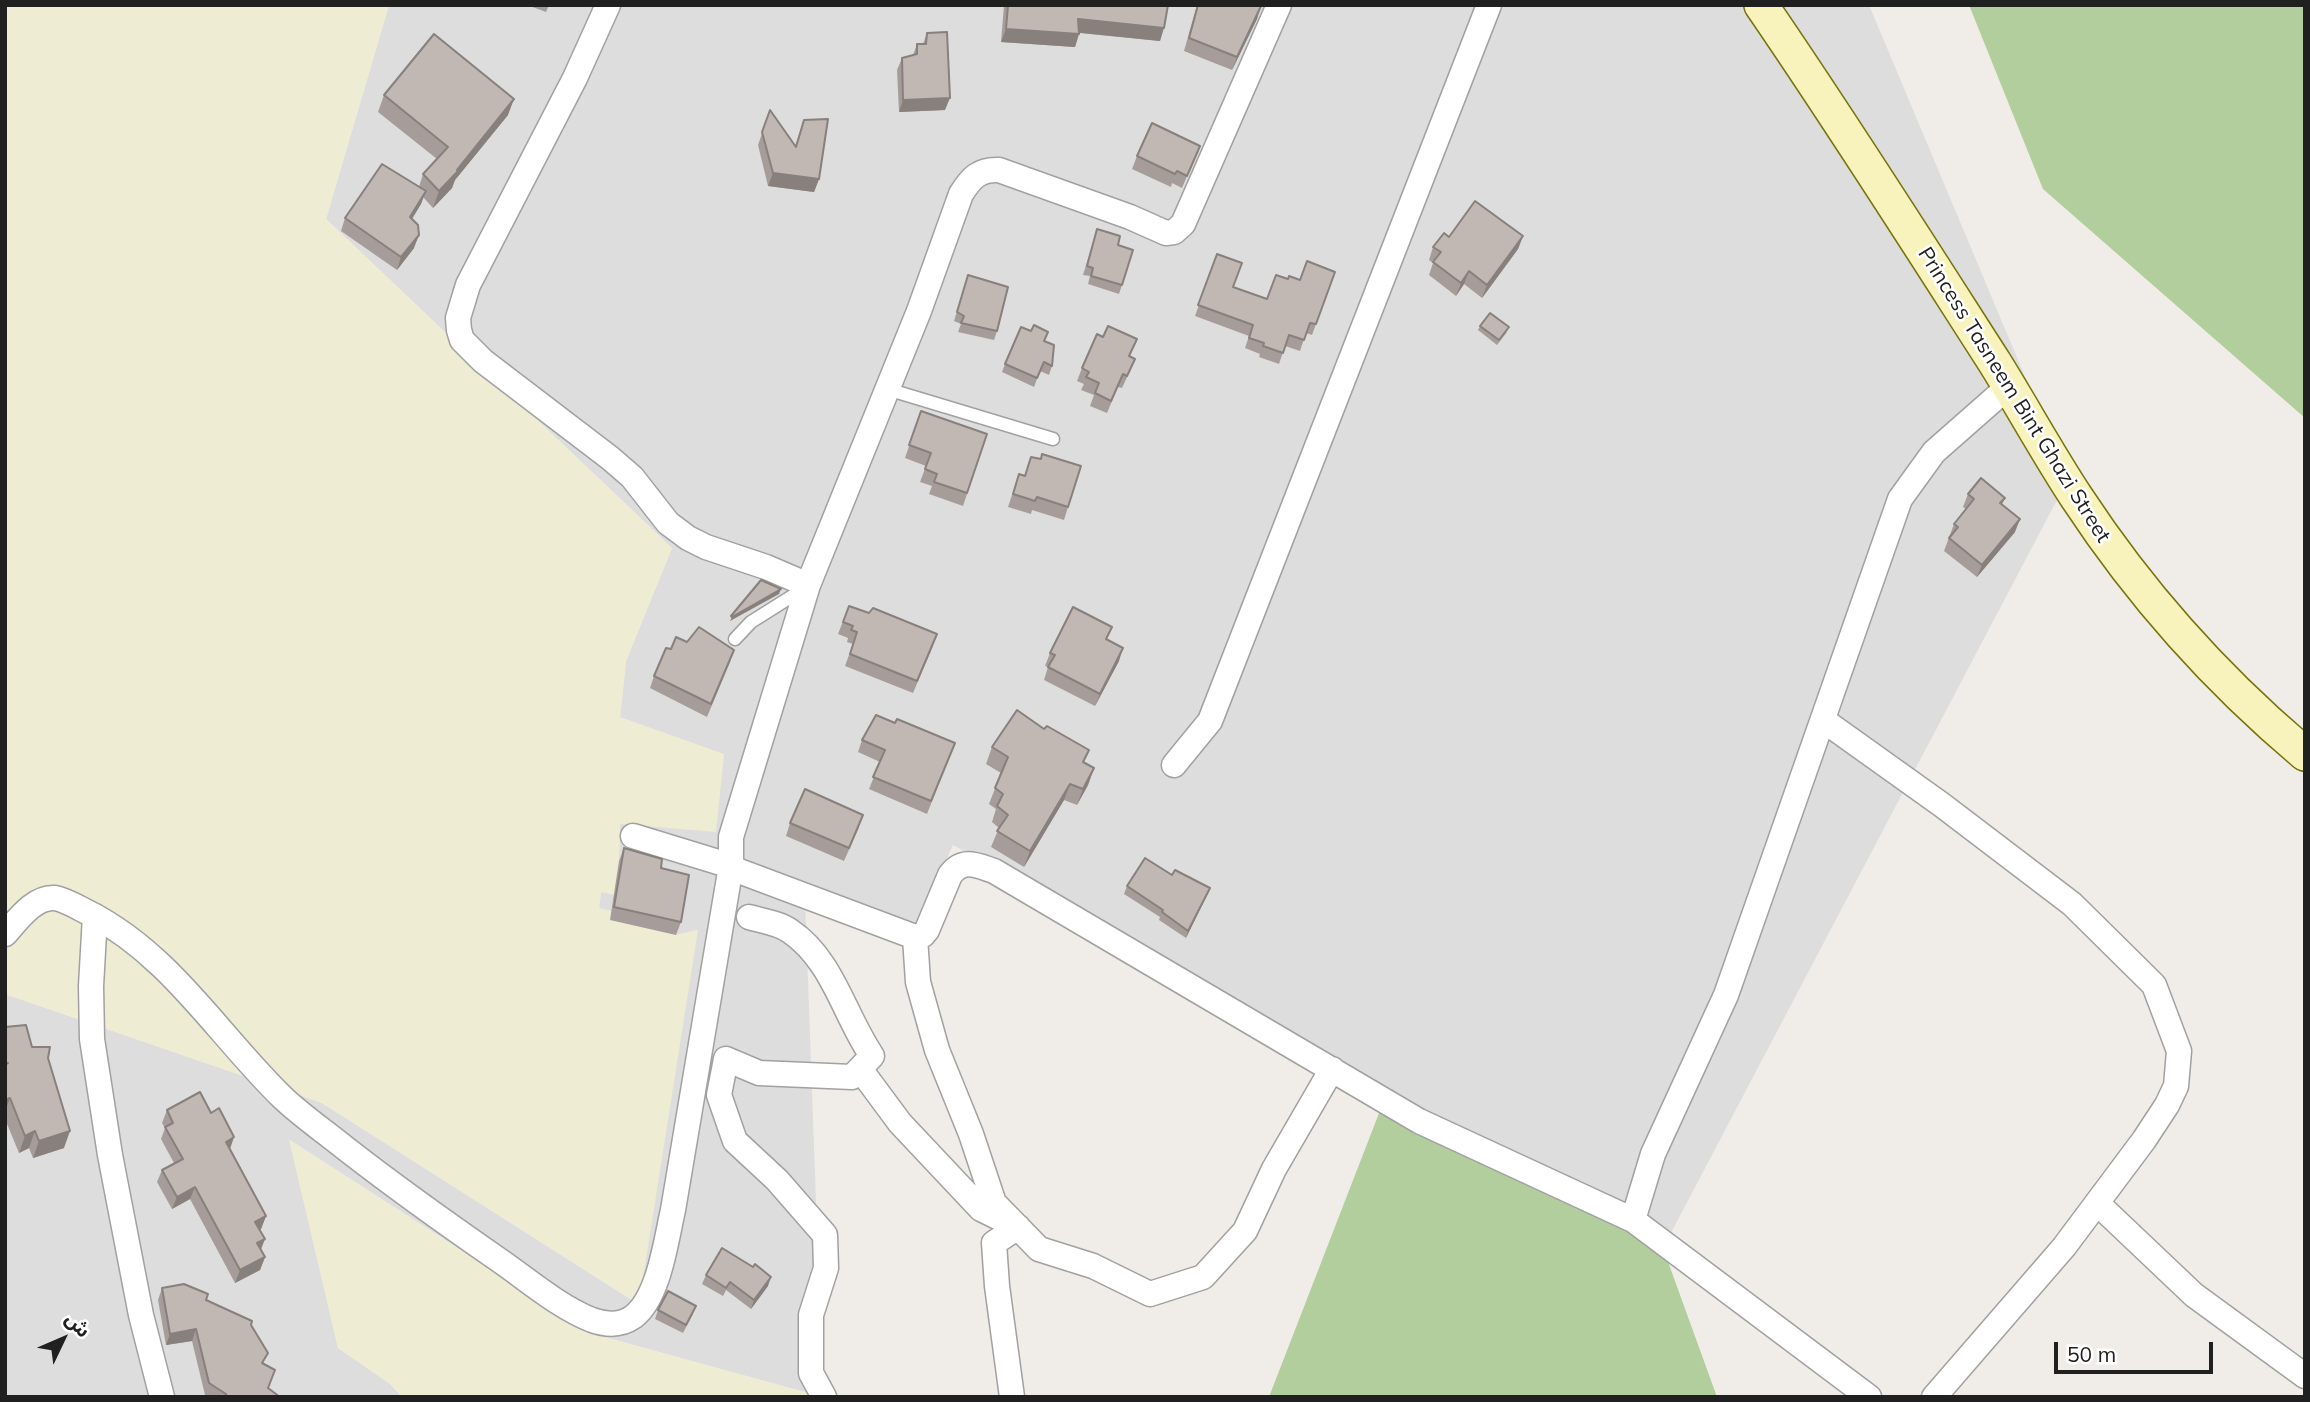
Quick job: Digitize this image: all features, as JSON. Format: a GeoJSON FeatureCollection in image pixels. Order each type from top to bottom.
{"type":"FeatureCollection","features":[{"type":"Feature","properties":{"kind":"main road","name":"Princess Tasneem Bint Ghazi Street"},"geometry":{"type":"LineString","coordinates":[[1761,5],[1835,113],[2010,386],[2077,498],[2116,555],[2221,678],[2305,754]]}},
{"type":"Feature","properties":{"kind":"street"},"geometry":{"type":"LineString","coordinates":[[608,5],[575,78],[468,285],[458,317],[462,340],[509,382],[632,477],[668,523],[688,538],[808,586]]}},
{"type":"Feature","properties":{"kind":"street"},"geometry":{"type":"LineString","coordinates":[[5,934],[24,914],[46,899],[56,898],[123,932],[178,981],[283,1098],[374,1171],[568,1307],[591,1320],[615,1325],[633,1317],[654,1284],[673,1210],[731,866],[731,836],[773,707],[808,586],[923,299],[961,194],[973,178],[985,171],[1005,172],[1130,217],[1166,233],[1177,231],[1194,200],[1279,5]]}},
{"type":"Feature","properties":{"kind":"street"},"geometry":{"type":"LineString","coordinates":[[1174,765],[1210,721],[1489,5]]}},
{"type":"Feature","properties":{"kind":"street"},"geometry":{"type":"LineString","coordinates":[[1633,1220],[1653,1154],[1726,995],[1900,499],[1934,452],[2010,386]]}},
{"type":"Feature","properties":{"kind":"street"},"geometry":{"type":"LineString","coordinates":[[1823,720],[1942,804],[2073,904],[2154,985],[2179,1051],[2176,1086],[2144,1140],[2064,1247],[1934,1397]]}},
{"type":"Feature","properties":{"kind":"street"},"geometry":{"type":"LineString","coordinates":[[633,836],[731,866],[915,937],[927,930],[950,875],[956,868],[970,863],[994,871],[1419,1121],[1633,1220],[1869,1397]]}},
{"type":"Feature","properties":{"kind":"street"},"geometry":{"type":"LineString","coordinates":[[95,916],[90,997],[92,1039],[110,1155],[141,1315],[162,1397]]}},
{"type":"Feature","properties":{"kind":"street"},"geometry":{"type":"LineString","coordinates":[[749,917],[788,929],[818,956],[872,1056],[852,1077],[759,1073],[726,1059],[719,1095],[735,1141],[777,1180],[825,1235],[825,1268],[811,1315],[811,1373],[824,1397]]}},
{"type":"Feature","properties":{"kind":"street"},"geometry":{"type":"LineString","coordinates":[[915,937],[918,982],[937,1049],[971,1134],[994,1203],[1039,1249],[1093,1266],[1150,1294],[1203,1277],[1245,1231],[1274,1169],[1332,1069]]}},
{"type":"Feature","properties":{"kind":"street"},"geometry":{"type":"LineString","coordinates":[[860,1069],[900,1123],[982,1209],[1018,1227]]}},
{"type":"Feature","properties":{"kind":"street"},"geometry":{"type":"LineString","coordinates":[[2097,1203],[2194,1295],[2305,1376]]}},
{"type":"Feature","properties":{"kind":"street"},"geometry":{"type":"LineString","coordinates":[[1013,1397],[997,1286],[994,1243],[1018,1227]]}},
{"type":"Feature","properties":{"kind":"lane"},"geometry":{"type":"LineString","coordinates":[[887,388],[1053,439]]}},
{"type":"Feature","properties":{"kind":"lane"},"geometry":{"type":"LineString","coordinates":[[735,639],[751,622],[808,586]]}},
{"type":"Feature","properties":{"kind":"shaded area"},"geometry":{"type":"Polygon","coordinates":[[[5,5],[389,5],[326,219],[672,548],[626,661],[620,717],[724,754],[716,832],[620,824],[619,861],[614,895],[601,892],[599,908],[612,911],[610,920],[676,935],[698,930],[639,1304],[322,1103],[5,994],[5,5]]]}},
{"type":"Feature","properties":{"kind":"shaded area"},"geometry":{"type":"Polygon","coordinates":[[[389,5],[1869,5],[2068,479],[1663,1248],[953,845],[911,937],[805,897],[823,1397],[590,1333],[290,1140],[338,1348],[390,1384],[402,1397],[5,1397],[5,994],[322,1103],[638,1304],[697,930],[676,935],[610,920],[599,908],[601,892],[614,894],[619,861],[620,717],[626,661],[672,548],[326,219],[389,5]]]}},
{"type":"Feature","properties":{"kind":"shaded area"},"geometry":{"type":"Polygon","coordinates":[[[289,1140],[590,1333],[821,1397],[402,1397],[390,1383],[338,1348],[289,1140]]]}},
{"type":"Feature","properties":{"kind":"green space"},"geometry":{"type":"Polygon","coordinates":[[[1969,5],[2305,5],[2305,418],[2043,189],[1969,5]]]}},
{"type":"Feature","properties":{"kind":"green space"},"geometry":{"type":"Polygon","coordinates":[[[1388,1090],[1663,1248],[1717,1397],[1269,1397],[1388,1090]]]}},
{"type":"Feature","properties":{"kind":"building"},"geometry":{"type":"Polygon","coordinates":[[[1008,5],[1168,5],[1164,28],[1078,19],[1079,34],[1006,29],[1008,5]]]}},
{"type":"Feature","properties":{"kind":"building"},"geometry":{"type":"Polygon","coordinates":[[[1198,5],[1261,6],[1237,57],[1189,38],[1198,5]]]}},
{"type":"Feature","properties":{"kind":"building"},"geometry":{"type":"Polygon","coordinates":[[[947,32],[950,98],[903,100],[902,58],[917,54],[917,44],[926,44],[927,33],[947,32]]]}},
{"type":"Feature","properties":{"kind":"building"},"geometry":{"type":"Polygon","coordinates":[[[434,34],[514,99],[439,191],[423,174],[448,147],[384,95],[434,34]]]}},
{"type":"Feature","properties":{"kind":"building"},"geometry":{"type":"Polygon","coordinates":[[[770,110],[796,147],[804,120],[828,119],[819,179],[773,173],[762,132],[770,110]]]}},
{"type":"Feature","properties":{"kind":"building"},"geometry":{"type":"Polygon","coordinates":[[[1152,123],[1200,146],[1187,176],[1177,171],[1175,174],[1137,156],[1152,123]]]}},
{"type":"Feature","properties":{"kind":"building"},"geometry":{"type":"Polygon","coordinates":[[[382,164],[426,191],[410,217],[418,225],[419,235],[401,257],[345,218],[382,164]]]}},
{"type":"Feature","properties":{"kind":"building"},"geometry":{"type":"Polygon","coordinates":[[[1475,201],[1523,236],[1487,285],[1469,271],[1461,283],[1433,262],[1441,252],[1433,247],[1444,233],[1449,237],[1475,201]]]}},
{"type":"Feature","properties":{"kind":"building"},"geometry":{"type":"Polygon","coordinates":[[[1097,229],[1120,236],[1118,245],[1133,250],[1122,285],[1091,276],[1093,268],[1087,266],[1097,229]]]}},
{"type":"Feature","properties":{"kind":"building"},"geometry":{"type":"Polygon","coordinates":[[[1217,254],[1242,263],[1233,287],[1267,299],[1276,275],[1300,280],[1307,261],[1335,272],[1316,324],[1310,323],[1304,340],[1289,335],[1283,353],[1249,338],[1253,325],[1198,305],[1217,254]]]}},
{"type":"Feature","properties":{"kind":"building"},"geometry":{"type":"Polygon","coordinates":[[[968,275],[1008,287],[997,331],[961,323],[964,316],[957,312],[968,275]]]}},
{"type":"Feature","properties":{"kind":"building"},"geometry":{"type":"Polygon","coordinates":[[[1490,313],[1509,327],[1499,340],[1480,326],[1490,313]]]}},
{"type":"Feature","properties":{"kind":"building"},"geometry":{"type":"Polygon","coordinates":[[[1034,325],[1048,332],[1044,341],[1054,345],[1052,366],[1044,362],[1037,378],[1005,364],[1021,327],[1031,331],[1034,325]]]}},
{"type":"Feature","properties":{"kind":"building"},"geometry":{"type":"Polygon","coordinates":[[[1108,326],[1137,339],[1129,356],[1135,359],[1127,376],[1123,374],[1111,401],[1095,393],[1099,383],[1086,377],[1089,372],[1082,368],[1097,334],[1103,337],[1108,326]]]}},
{"type":"Feature","properties":{"kind":"building"},"geometry":{"type":"Polygon","coordinates":[[[921,411],[987,434],[967,493],[934,482],[937,474],[925,469],[931,453],[909,445],[921,411]]]}},
{"type":"Feature","properties":{"kind":"building"},"geometry":{"type":"Polygon","coordinates":[[[1042,454],[1081,466],[1068,507],[1037,497],[1035,501],[1013,494],[1019,474],[1025,476],[1031,457],[1041,459],[1042,454]]]}},
{"type":"Feature","properties":{"kind":"building"},"geometry":{"type":"Polygon","coordinates":[[[1981,478],[2005,498],[2000,503],[2020,519],[1982,565],[1949,538],[1958,527],[1954,524],[1974,499],[1968,494],[1981,478]]]}},
{"type":"Feature","properties":{"kind":"building"},"geometry":{"type":"Polygon","coordinates":[[[761,580],[781,589],[732,617],[731,616],[761,580]]]}},
{"type":"Feature","properties":{"kind":"building"},"geometry":{"type":"Polygon","coordinates":[[[849,606],[869,613],[873,608],[937,634],[917,681],[850,654],[857,632],[851,630],[853,626],[843,622],[849,606]]]}},
{"type":"Feature","properties":{"kind":"building"},"geometry":{"type":"Polygon","coordinates":[[[1073,607],[1112,627],[1106,639],[1123,648],[1100,694],[1048,667],[1055,655],[1050,653],[1073,607]]]}},
{"type":"Feature","properties":{"kind":"building"},"geometry":{"type":"Polygon","coordinates":[[[699,627],[734,650],[711,704],[654,676],[666,648],[671,649],[676,637],[687,642],[699,627]]]}},
{"type":"Feature","properties":{"kind":"building"},"geometry":{"type":"Polygon","coordinates":[[[1017,710],[1044,729],[1047,726],[1089,750],[1083,762],[1094,768],[1083,789],[1070,784],[1030,851],[997,831],[1008,815],[997,806],[1003,794],[995,788],[1008,757],[992,747],[1017,710]]]}},
{"type":"Feature","properties":{"kind":"building"},"geometry":{"type":"Polygon","coordinates":[[[876,715],[895,723],[897,719],[955,743],[931,801],[873,777],[885,750],[862,740],[876,715]]]}},
{"type":"Feature","properties":{"kind":"building"},"geometry":{"type":"Polygon","coordinates":[[[805,789],[863,815],[849,848],[790,823],[805,789]]]}},
{"type":"Feature","properties":{"kind":"building"},"geometry":{"type":"Polygon","coordinates":[[[624,848],[662,859],[661,868],[689,875],[681,922],[614,907],[624,848]]]}},
{"type":"Feature","properties":{"kind":"building"},"geometry":{"type":"Polygon","coordinates":[[[1145,858],[1172,875],[1175,870],[1210,888],[1188,931],[1127,886],[1145,858]]]}},
{"type":"Feature","properties":{"kind":"building"},"geometry":{"type":"Polygon","coordinates":[[[26,1025],[32,1047],[50,1047],[48,1058],[70,1131],[39,1141],[35,1131],[25,1136],[10,1098],[5,1100],[5,1065],[8,1063],[5,1063],[5,1027],[26,1025]]]}},
{"type":"Feature","properties":{"kind":"building"},"geometry":{"type":"Polygon","coordinates":[[[200,1092],[211,1113],[219,1108],[234,1137],[226,1142],[266,1216],[255,1222],[265,1239],[257,1243],[265,1257],[240,1270],[195,1187],[177,1197],[162,1170],[183,1159],[165,1127],[173,1123],[167,1110],[200,1092]]]}},
{"type":"Feature","properties":{"kind":"building"},"geometry":{"type":"Polygon","coordinates":[[[722,1248],[753,1267],[755,1264],[771,1277],[754,1300],[730,1282],[726,1288],[706,1275],[722,1248]]]}},
{"type":"Feature","properties":{"kind":"building"},"geometry":{"type":"Polygon","coordinates":[[[184,1284],[208,1294],[206,1300],[252,1321],[251,1325],[268,1353],[262,1363],[275,1370],[268,1388],[280,1397],[226,1397],[226,1394],[209,1383],[196,1329],[170,1334],[162,1288],[184,1284]]]}},
{"type":"Feature","properties":{"kind":"building"},"geometry":{"type":"Polygon","coordinates":[[[668,1291],[696,1306],[686,1325],[658,1310],[668,1291]]]}}]}
